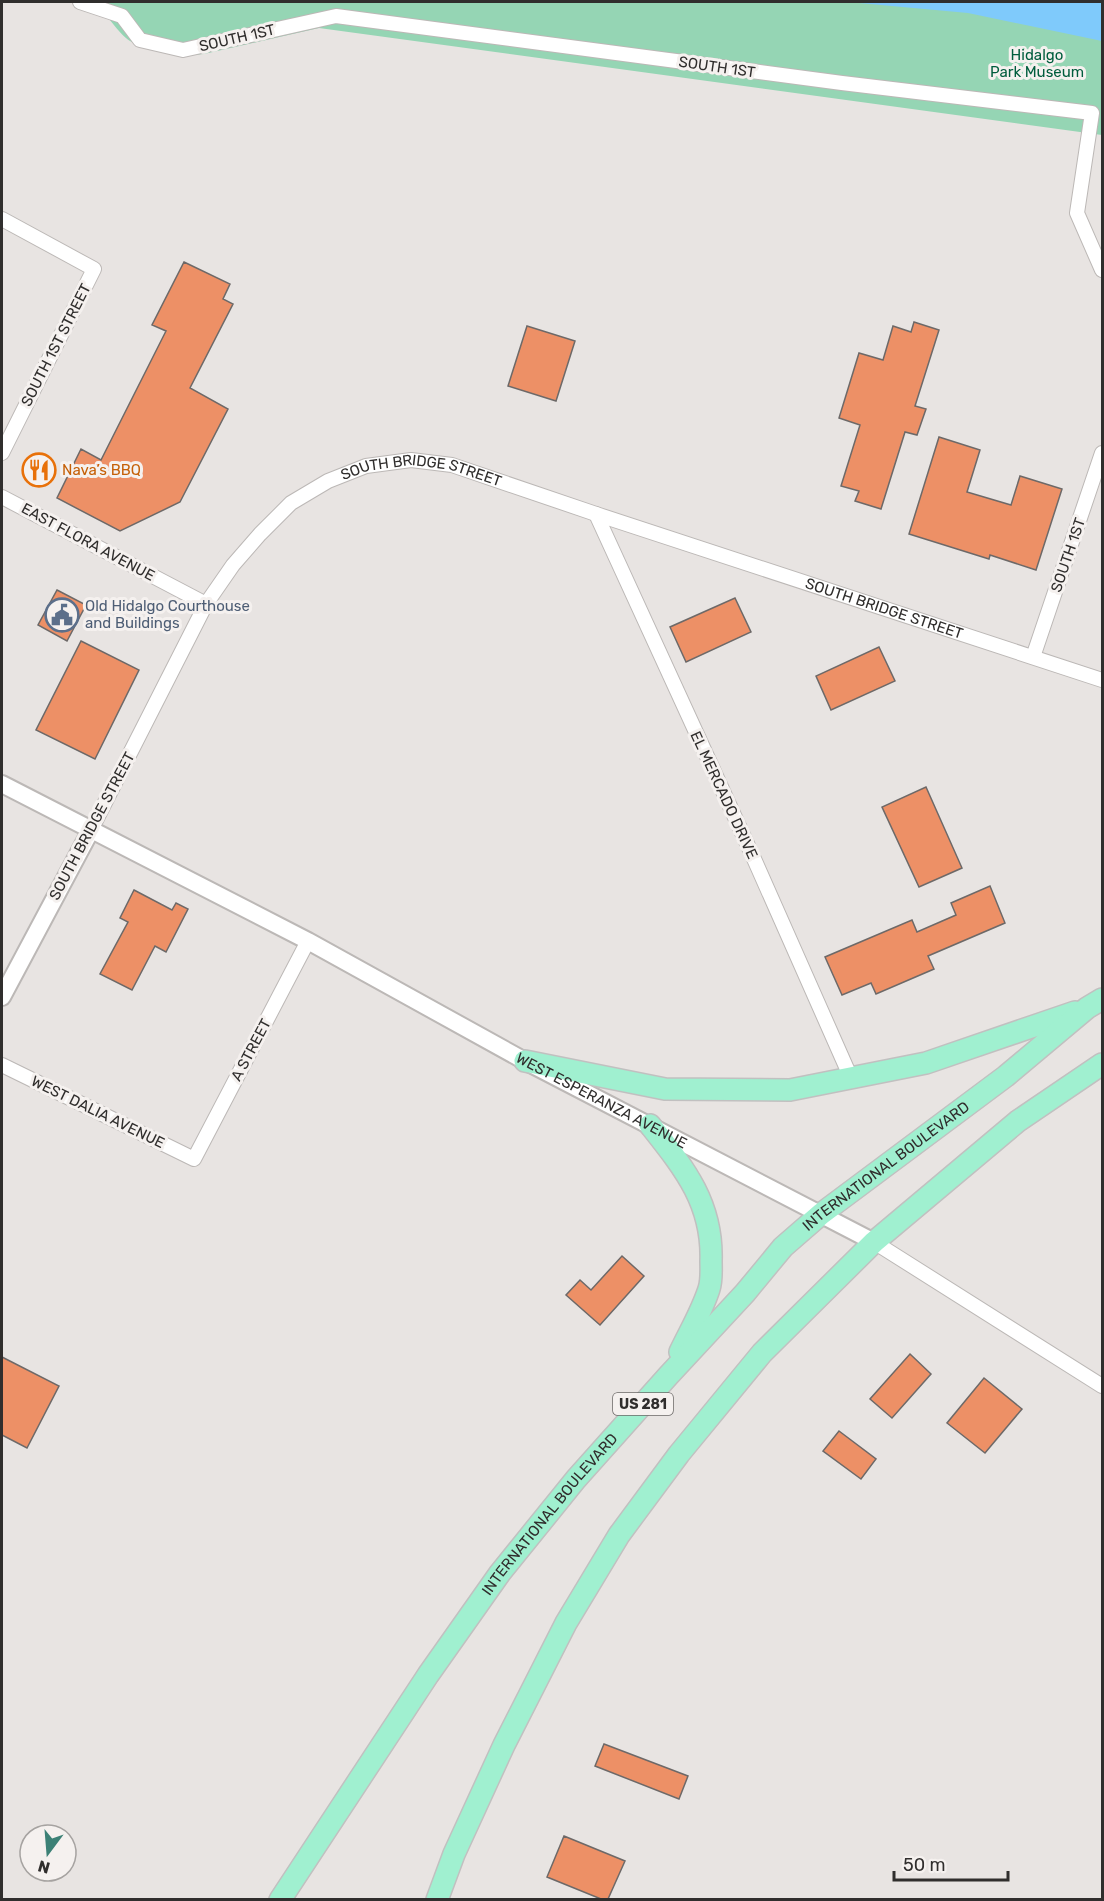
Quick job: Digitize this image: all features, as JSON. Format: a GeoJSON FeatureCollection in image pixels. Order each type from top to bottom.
{"type":"FeatureCollection","features":[{"type":"Feature","properties":{"kind":"main road"},"geometry":{"type":"LineString","coordinates":[[525,1061],[665,1089],[790,1090],[926,1064],[1095,1004]]}},
{"type":"Feature","properties":{"kind":"main road","name":"INTERNATIONAL BOULEVARD"},"geometry":{"type":"LineString","coordinates":[[280,1899],[428,1675],[500,1573],[576,1479],[745,1293],[783,1247],[821,1214],[1006,1076],[1095,1004]]}},
{"type":"Feature","properties":{"kind":"main road"},"geometry":{"type":"LineString","coordinates":[[437,1899],[454,1854],[509,1733],[566,1623],[619,1535],[679,1454],[762,1353],[874,1242],[1018,1120],[1102,1064]]}},
{"type":"Feature","properties":{"kind":"main road"},"geometry":{"type":"LineString","coordinates":[[650,1125],[682,1165],[701,1200],[712,1242],[710,1286],[668,1376]]}},
{"type":"Feature","properties":{"kind":"street","name":"SOUTH 1ST"},"geometry":{"type":"LineString","coordinates":[[80,2],[122,16],[140,40],[183,50],[336,16],[831,82],[1092,113],[1077,213],[1102,270]]}},
{"type":"Feature","properties":{"kind":"street","name":"SOUTH 1ST STREET"},"geometry":{"type":"LineString","coordinates":[[2,219],[94,268],[2,453]]}},
{"type":"Feature","properties":{"kind":"street","name":"SOUTH 1ST"},"geometry":{"type":"LineString","coordinates":[[1033,657],[1102,453]]}},
{"type":"Feature","properties":{"kind":"street","name":"SOUTH BRIDGE STREET"},"geometry":{"type":"LineString","coordinates":[[2,998],[206,604],[233,566],[260,534],[291,503],[328,481],[366,465],[411,460],[452,465],[1102,680]]}},
{"type":"Feature","properties":{"kind":"street","name":"EAST FLORA AVENUE"},"geometry":{"type":"LineString","coordinates":[[2,497],[206,604]]}},
{"type":"Feature","properties":{"kind":"street","name":"EL MERCADO DRIVE"},"geometry":{"type":"LineString","coordinates":[[596,514],[751,852],[851,1078]]}},
{"type":"Feature","properties":{"kind":"street","name":"WEST ESPERANZA AVENUE"},"geometry":{"type":"LineString","coordinates":[[2,783],[308,941],[525,1061],[874,1242],[1102,1386]]}},
{"type":"Feature","properties":{"kind":"street","name":"A STREET"},"geometry":{"type":"LineString","coordinates":[[194,1159],[308,941]]}},
{"type":"Feature","properties":{"kind":"street","name":"WEST DALIA AVENUE"},"geometry":{"type":"LineString","coordinates":[[2,1065],[194,1159]]}},
{"type":"Feature","properties":{"kind":"green space","name":"Hidalgo Park Museum"},"geometry":{"type":"Polygon","coordinates":[[[97,2],[1102,2],[1102,135],[319,28],[204,54],[166,53],[130,41],[97,2]]]}},
{"type":"Feature","properties":{"kind":"water"},"geometry":{"type":"Polygon","coordinates":[[[848,2],[1102,2],[1102,41],[968,13],[848,2]]]}},
{"type":"Feature","properties":{"kind":"building"},"geometry":{"type":"Polygon","coordinates":[[[184,262],[230,284],[223,299],[233,304],[190,388],[228,409],[180,502],[120,531],[57,498],[81,449],[101,460],[166,331],[152,325],[184,262]]]}},
{"type":"Feature","properties":{"kind":"building"},"geometry":{"type":"Polygon","coordinates":[[[914,322],[939,330],[915,406],[926,409],[917,435],[905,432],[881,509],[855,501],[859,491],[841,486],[860,425],[839,418],[859,353],[883,360],[893,326],[911,332],[914,322]]]}},
{"type":"Feature","properties":{"kind":"building"},"geometry":{"type":"Polygon","coordinates":[[[527,326],[575,341],[556,401],[508,386],[527,326]]]}},
{"type":"Feature","properties":{"kind":"building"},"geometry":{"type":"Polygon","coordinates":[[[939,437],[980,450],[967,492],[1011,505],[1020,476],[1062,489],[1036,570],[990,555],[989,559],[909,534],[939,437]]]}},
{"type":"Feature","properties":{"kind":"building","name":"Old Hidalgo Courthouse and Buildings"},"geometry":{"type":"Polygon","coordinates":[[[57,590],[86,605],[67,641],[38,625],[57,590]]]}},
{"type":"Feature","properties":{"kind":"building"},"geometry":{"type":"Polygon","coordinates":[[[735,598],[751,632],[686,662],[670,627],[735,598]]]}},
{"type":"Feature","properties":{"kind":"building"},"geometry":{"type":"Polygon","coordinates":[[[81,641],[139,670],[95,759],[36,730],[81,641]]]}},
{"type":"Feature","properties":{"kind":"building"},"geometry":{"type":"Polygon","coordinates":[[[879,647],[895,681],[831,710],[816,676],[879,647]]]}},
{"type":"Feature","properties":{"kind":"building"},"geometry":{"type":"Polygon","coordinates":[[[926,787],[962,868],[919,887],[882,807],[926,787]]]}},
{"type":"Feature","properties":{"kind":"building"},"geometry":{"type":"Polygon","coordinates":[[[990,886],[1005,923],[928,956],[934,969],[876,994],[871,983],[842,995],[825,957],[912,920],[917,932],[956,915],[951,903],[990,886]]]}},
{"type":"Feature","properties":{"kind":"building"},"geometry":{"type":"Polygon","coordinates":[[[134,890],[172,910],[176,903],[188,909],[166,952],[155,946],[132,990],[100,974],[128,922],[120,918],[134,890]]]}},
{"type":"Feature","properties":{"kind":"building"},"geometry":{"type":"Polygon","coordinates":[[[622,1256],[644,1276],[600,1325],[566,1295],[580,1280],[591,1290],[622,1256]]]}},
{"type":"Feature","properties":{"kind":"building"},"geometry":{"type":"Polygon","coordinates":[[[910,1354],[931,1374],[892,1418],[870,1399],[910,1354]]]}},
{"type":"Feature","properties":{"kind":"building"},"geometry":{"type":"Polygon","coordinates":[[[2,1357],[59,1386],[27,1448],[2,1435],[2,1357]]]}},
{"type":"Feature","properties":{"kind":"building"},"geometry":{"type":"Polygon","coordinates":[[[984,1378],[1022,1409],[985,1453],[947,1423],[984,1378]]]}},
{"type":"Feature","properties":{"kind":"building"},"geometry":{"type":"Polygon","coordinates":[[[839,1431],[876,1459],[861,1479],[823,1451],[839,1431]]]}},
{"type":"Feature","properties":{"kind":"building"},"geometry":{"type":"Polygon","coordinates":[[[604,1744],[688,1776],[679,1799],[595,1766],[604,1744]]]}},
{"type":"Feature","properties":{"kind":"building"},"geometry":{"type":"Polygon","coordinates":[[[564,1836],[625,1861],[608,1899],[601,1899],[547,1877],[564,1836]]]}},
{"type":"Feature","properties":{"kind":"place","name":"Nava’s BBQ"},"geometry":{"type":"Point","coordinates":[39,470]}},
{"type":"Feature","properties":{"kind":"place","name":"Old Hidalgo Courthouse and Buildings"},"geometry":{"type":"Point","coordinates":[62,615]}}]}
